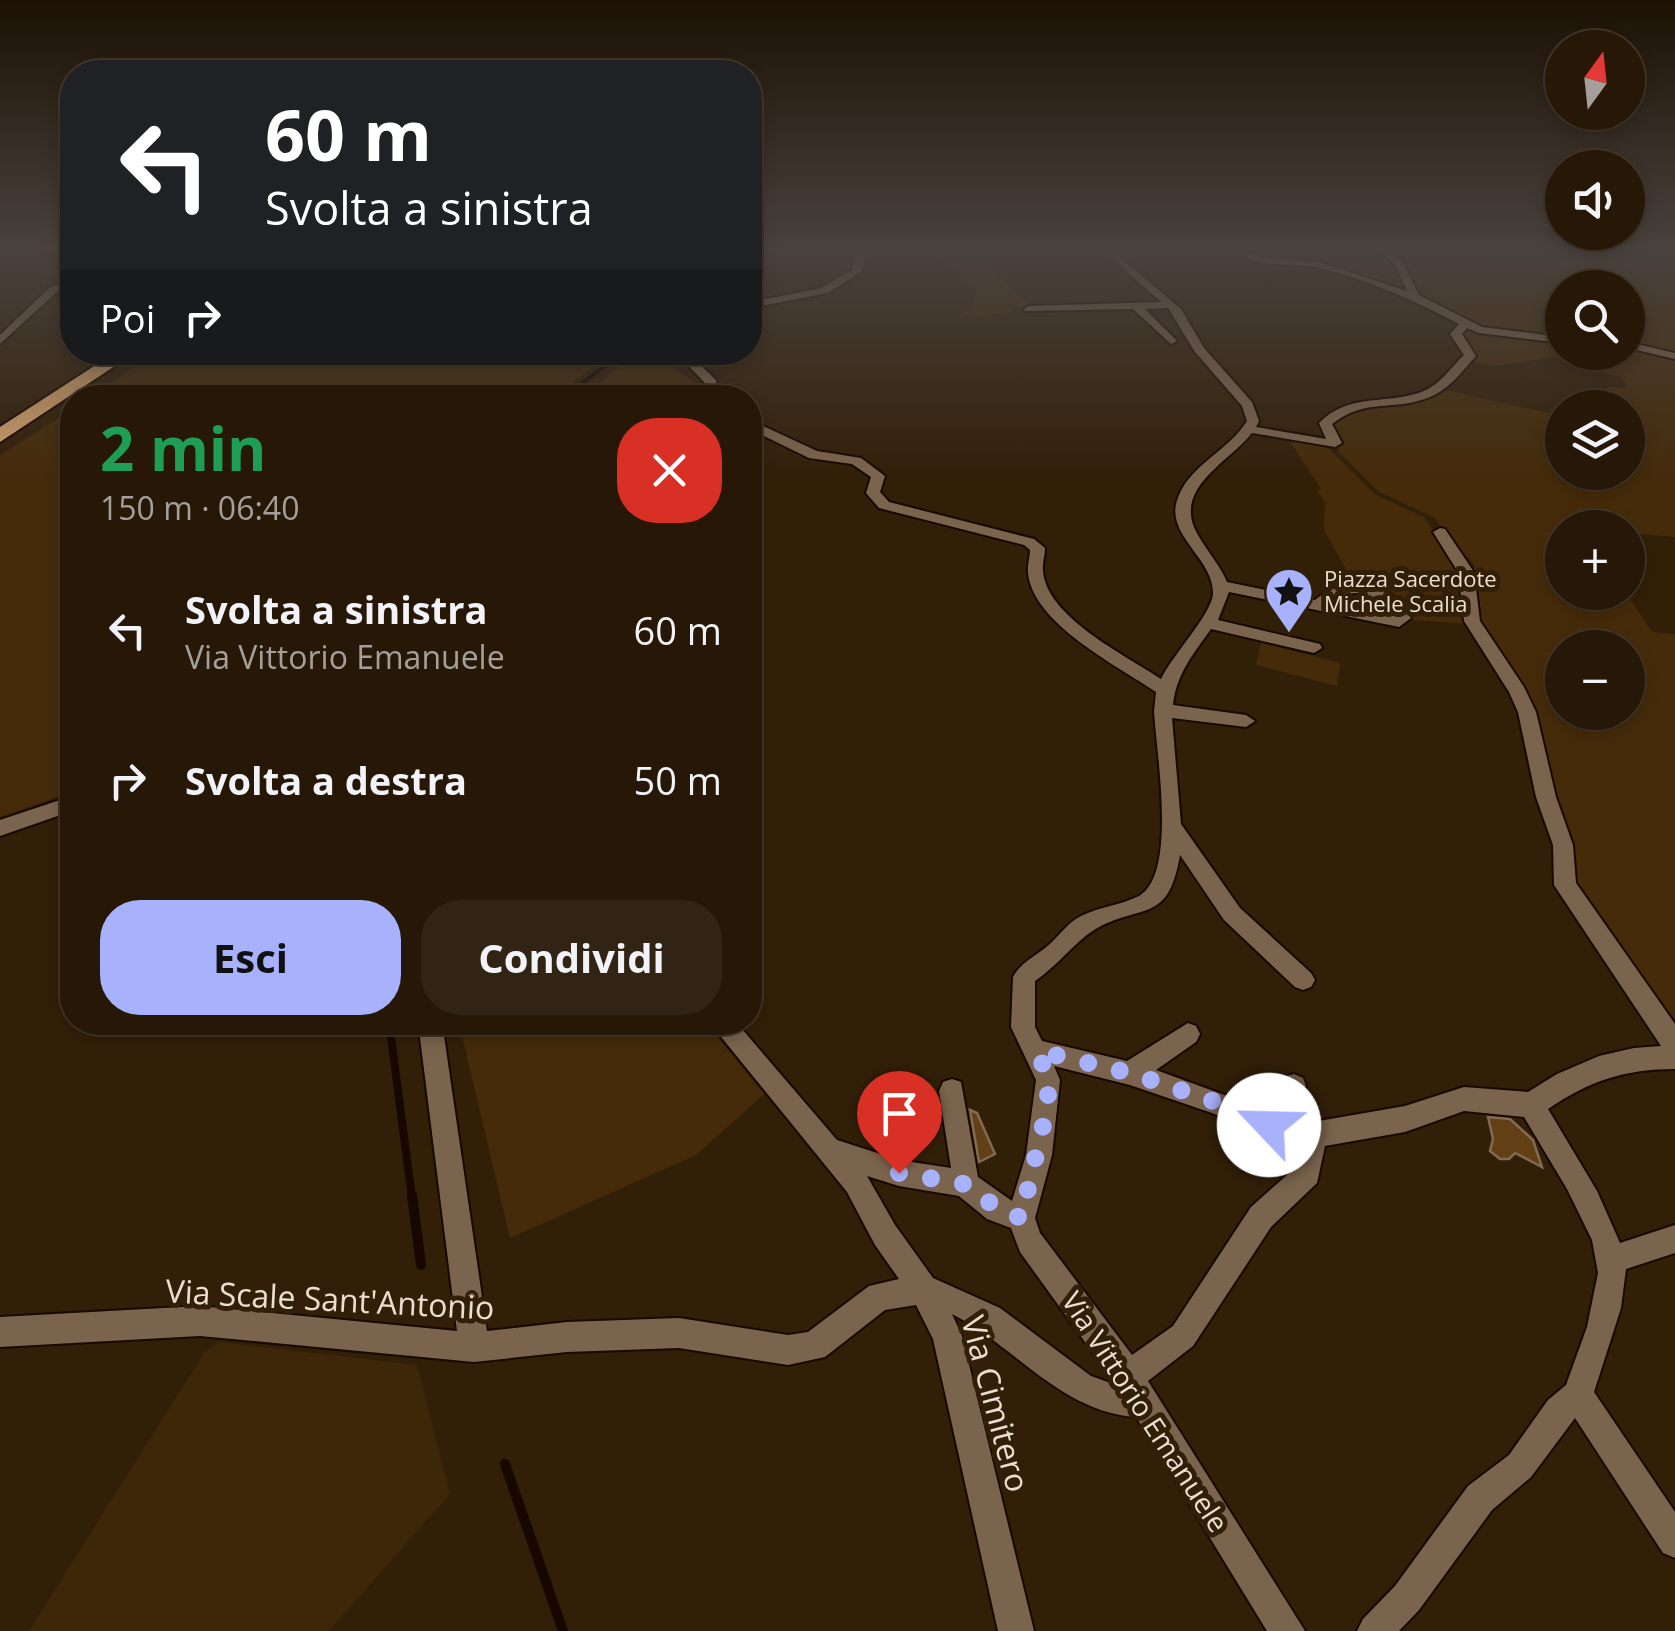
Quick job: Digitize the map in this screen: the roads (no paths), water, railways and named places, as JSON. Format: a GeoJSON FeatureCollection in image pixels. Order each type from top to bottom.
{"type":"FeatureCollection","features":[{"type":"Feature","properties":{"kind":"highway"},"geometry":{"type":"LineString","coordinates":[[78,385],[108,365]]}},
{"type":"Feature","properties":{"kind":"highway"},"geometry":{"type":"LineString","coordinates":[[99,385],[127,365]]}},
{"type":"Feature","properties":{"kind":"highway"},"geometry":{"type":"LineString","coordinates":[[0,436],[60,397]]}},
{"type":"Feature","properties":{"kind":"highway"},"geometry":{"type":"LineString","coordinates":[[0,448],[60,410]]}},
{"type":"Feature","properties":{"kind":"street"},"geometry":{"type":"LineString","coordinates":[[1156,326],[1171,341]]}},
{"type":"Feature","properties":{"kind":"street"},"geometry":{"type":"LineString","coordinates":[[828,1150],[899,1173],[965,1184],[997,1208],[1021,1218],[1048,1105],[1048,1080],[1038,1051],[1023,1026],[1024,977],[1086,924],[1147,901],[1159,892],[1172,827],[1164,688],[1186,645],[1220,600],[1221,586],[1185,525],[1184,500],[1190,487],[1250,429],[1253,414],[1185,326]]}},
{"type":"Feature","properties":{"kind":"street"},"geometry":{"type":"LineString","coordinates":[[1250,429],[1328,445],[1335,443],[1325,423],[1342,408],[1378,398],[1422,396],[1452,379],[1454,370],[1462,367],[1470,356],[1456,334],[1464,326]]}},
{"type":"Feature","properties":{"kind":"street"},"geometry":{"type":"LineString","coordinates":[[1473,326],[1499,334],[1545,338]]}},
{"type":"Feature","properties":{"kind":"street"},"geometry":{"type":"LineString","coordinates":[[1645,348],[1675,356]]}},
{"type":"Feature","properties":{"kind":"street"},"geometry":{"type":"LineString","coordinates":[[693,365],[712,385]]}},
{"type":"Feature","properties":{"kind":"street"},"geometry":{"type":"LineString","coordinates":[[762,430],[814,455],[866,466],[878,476],[873,493],[884,505],[1029,542],[1039,556],[1035,571],[1042,590],[1062,618],[1164,688]]}},
{"type":"Feature","properties":{"kind":"street"},"geometry":{"type":"LineString","coordinates":[[1038,1051],[1130,1073],[1216,1102],[1286,1133],[1312,1135],[1405,1119],[1464,1099],[1531,1105],[1601,1064],[1675,1054],[1668,1034],[1566,885],[1562,845],[1546,797],[1527,712],[1518,690],[1472,622],[1466,572],[1440,532]]}},
{"type":"Feature","properties":{"kind":"street"},"geometry":{"type":"LineString","coordinates":[[1221,586],[1318,606]]}},
{"type":"Feature","properties":{"kind":"street"},"geometry":{"type":"LineString","coordinates":[[1206,622],[1314,648]]}},
{"type":"Feature","properties":{"kind":"street"},"geometry":{"type":"LineString","coordinates":[[1163,710],[1246,721]]}},
{"type":"Feature","properties":{"kind":"street"},"geometry":{"type":"LineString","coordinates":[[0,828],[60,807]]}},
{"type":"Feature","properties":{"kind":"street"},"geometry":{"type":"LineString","coordinates":[[1172,827],[1232,914],[1303,980]]}},
{"type":"Feature","properties":{"kind":"street"},"geometry":{"type":"LineString","coordinates":[[1130,1073],[1188,1034]]}},
{"type":"Feature","properties":{"kind":"street"},"geometry":{"type":"LineString","coordinates":[[432,1035],[474,1347]]}},
{"type":"Feature","properties":{"kind":"street","name":"Via Cimitero"},"geometry":{"type":"LineString","coordinates":[[733,1035],[856,1183],[885,1235],[924,1290],[947,1336],[1016,1631]]}},
{"type":"Feature","properties":{"kind":"street"},"geometry":{"type":"LineString","coordinates":[[1269,1125],[1276,1089],[1294,1086]]}},
{"type":"Feature","properties":{"kind":"street"},"geometry":{"type":"LineString","coordinates":[[952,1091],[952,1115],[965,1155],[965,1184]]}},
{"type":"Feature","properties":{"kind":"street"},"geometry":{"type":"LineString","coordinates":[[1374,1631],[1407,1598],[1480,1498],[1520,1466],[1559,1411],[1578,1395],[1607,1302],[1612,1260],[1596,1221],[1531,1105]]}},
{"type":"Feature","properties":{"kind":"street"},"geometry":{"type":"LineString","coordinates":[[924,1290],[944,1294],[990,1318],[1080,1387],[1110,1400],[1136,1389],[1184,1336],[1260,1217],[1308,1174],[1312,1135]]}},
{"type":"Feature","properties":{"kind":"street","name":"Via Vittorio Emanuele"},"geometry":{"type":"LineString","coordinates":[[1021,1218],[1030,1242],[1136,1389],[1287,1631]]}},
{"type":"Feature","properties":{"kind":"street"},"geometry":{"type":"LineString","coordinates":[[1612,1260],[1675,1239]]}},
{"type":"Feature","properties":{"kind":"street","name":"Via Scale Sant'Antonio"},"geometry":{"type":"LineString","coordinates":[[0,1332],[200,1321],[474,1347],[567,1337],[679,1333],[788,1350],[814,1346],[879,1296],[924,1290]]}},
{"type":"Feature","properties":{"kind":"street"},"geometry":{"type":"LineString","coordinates":[[1578,1395],[1675,1540]]}},
{"type":"Feature","properties":{"kind":"waterway"},"geometry":{"type":"LineString","coordinates":[[580,385],[606,365]]}},
{"type":"Feature","properties":{"kind":"waterway"},"geometry":{"type":"LineString","coordinates":[[391,1035],[412,1198]]}},
{"type":"Feature","properties":{"kind":"waterway"},"geometry":{"type":"LineString","coordinates":[[412,1195],[421,1265]]}},
{"type":"Feature","properties":{"kind":"waterway"},"geometry":{"type":"LineString","coordinates":[[505,1464],[563,1631]]}},
{"type":"Feature","properties":{"kind":"place","name":"Piazza Sacerdote Michele Scalia"},"geometry":{"type":"Point","coordinates":[1289,634]}}]}
